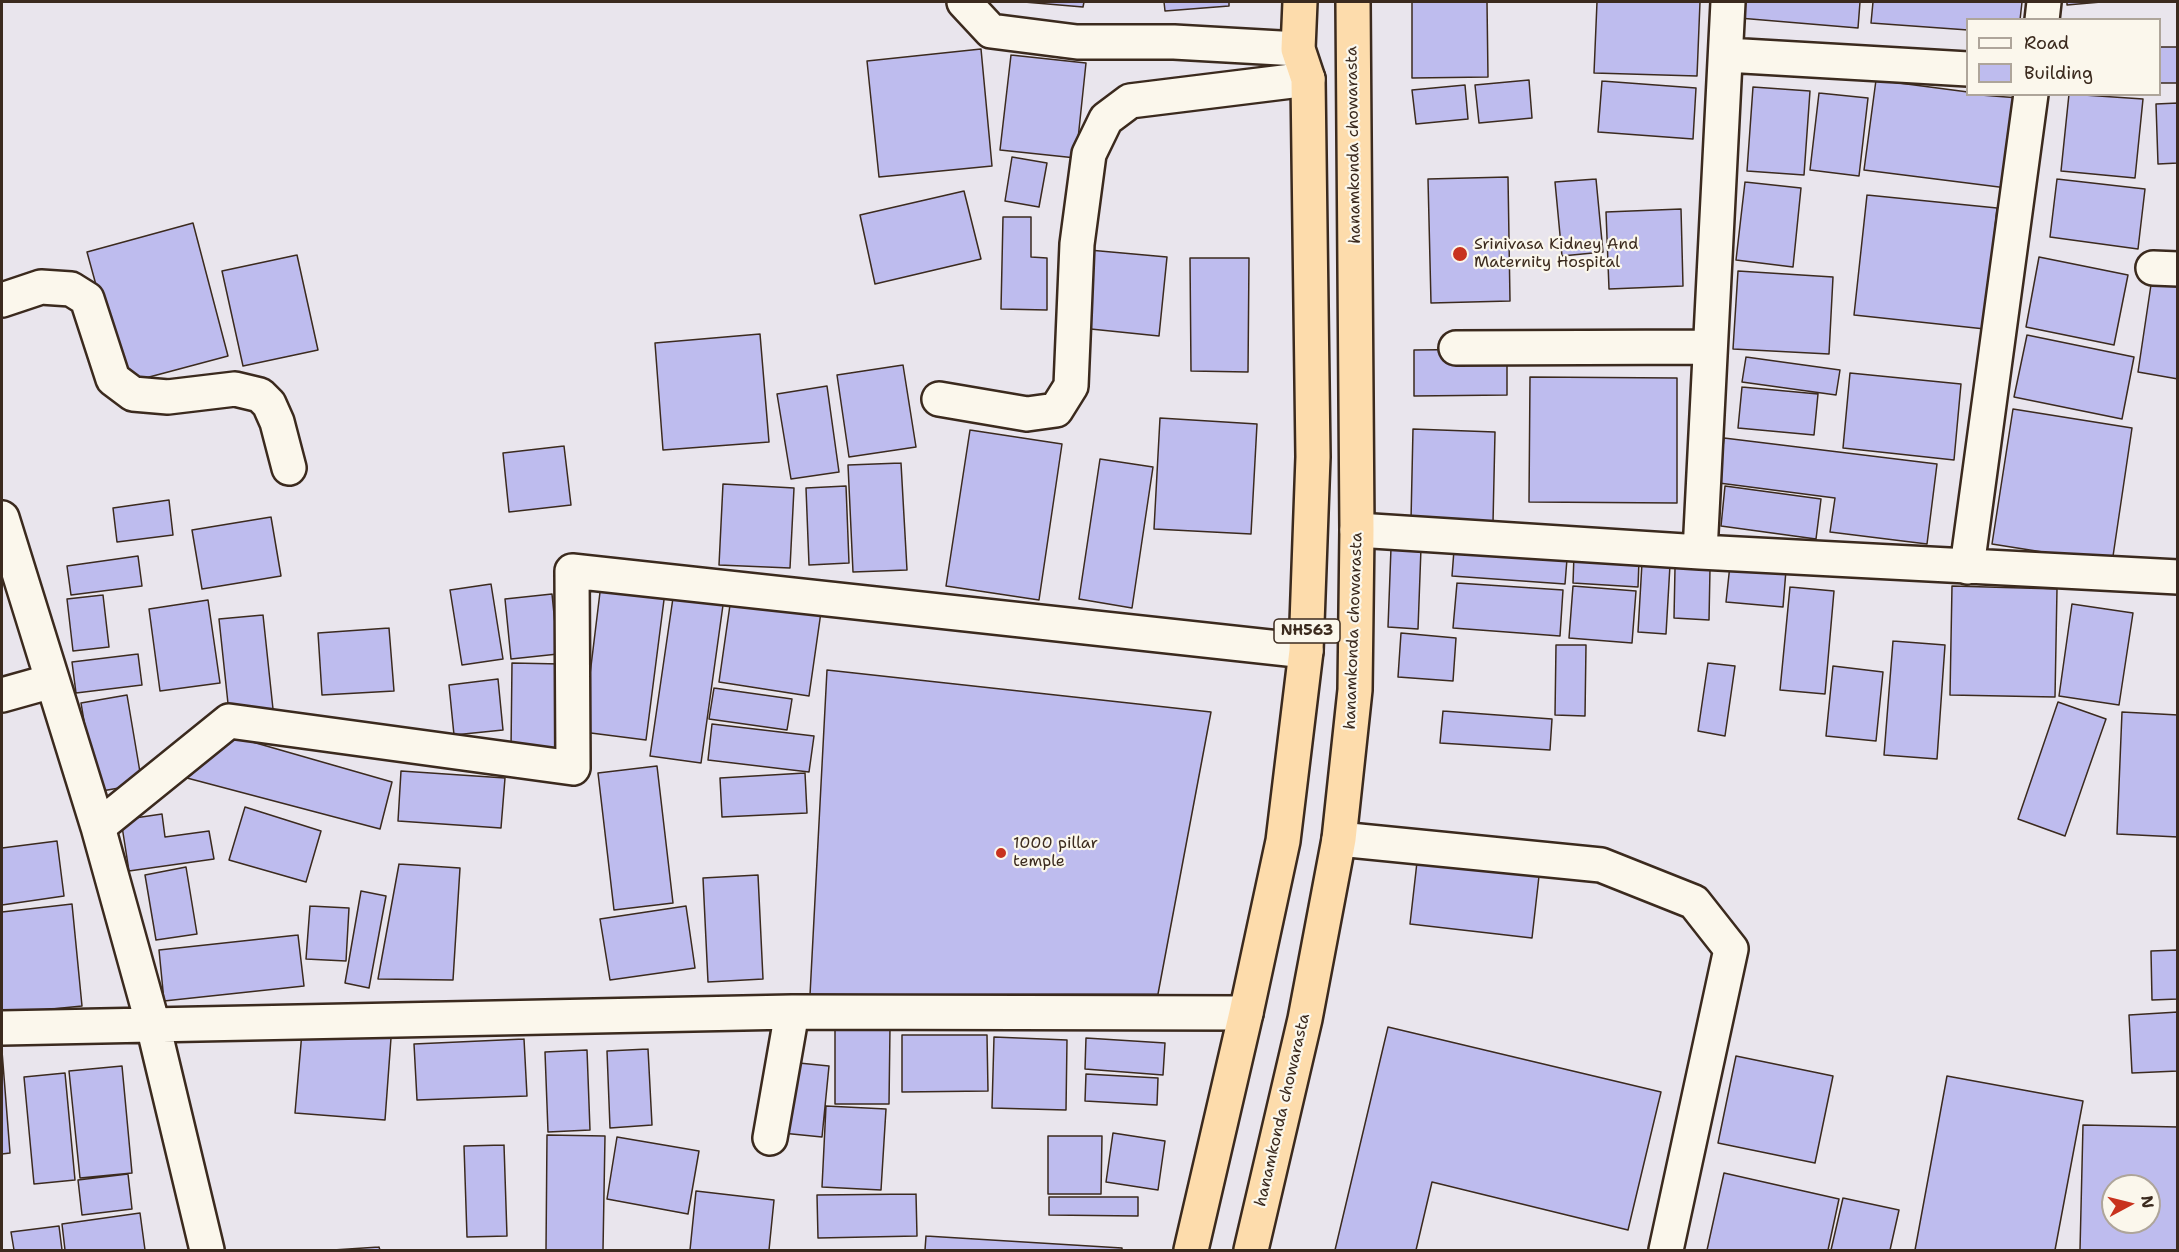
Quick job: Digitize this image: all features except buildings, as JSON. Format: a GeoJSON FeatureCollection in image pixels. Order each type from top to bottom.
{"type":"FeatureCollection","features":[{"type":"Feature","properties":{"kind":"highway","name":"NH563"},"geometry":{"type":"LineString","coordinates":[[1191,1251],[1283,841],[1306,651],[1313,457],[1300,2]]}},
{"type":"Feature","properties":{"kind":"highway","name":"hanamkonda chowarasta"},"geometry":{"type":"LineString","coordinates":[[1251,1251],[1305,1019],[1339,840],[1355,690],[1357,530],[1353,2]]}},
{"type":"Feature","properties":{"kind":"street"},"geometry":{"type":"LineString","coordinates":[[964,2],[991,31],[1077,42],[1174,42],[1303,64]]}},
{"type":"Feature","properties":{"kind":"street"},"geometry":{"type":"LineString","coordinates":[[1700,552],[1728,2]]}},
{"type":"Feature","properties":{"kind":"street"},"geometry":{"type":"LineString","coordinates":[[2042,18],[2044,2]]}},
{"type":"Feature","properties":{"kind":"street"},"geometry":{"type":"LineString","coordinates":[[1726,55],[1966,69]]}},
{"type":"Feature","properties":{"kind":"street"},"geometry":{"type":"LineString","coordinates":[[939,399],[1027,414],[1056,410],[1071,386],[1077,244],[1089,154],[1106,119],[1130,100],[1303,64]]}},
{"type":"Feature","properties":{"kind":"street"},"geometry":{"type":"LineString","coordinates":[[1967,567],[2031,96]]}},
{"type":"Feature","properties":{"kind":"street"},"geometry":{"type":"LineString","coordinates":[[2,300],[41,287],[71,289],[87,298],[113,379],[133,394],[168,397],[234,389],[260,396],[269,404],[278,422],[289,468]]}},
{"type":"Feature","properties":{"kind":"street"},"geometry":{"type":"LineString","coordinates":[[1456,348],[1710,347]]}},
{"type":"Feature","properties":{"kind":"street"},"geometry":{"type":"LineString","coordinates":[[2,518],[98,827],[153,1025],[207,1251]]}},
{"type":"Feature","properties":{"kind":"street"},"geometry":{"type":"LineString","coordinates":[[1357,530],[1700,552],[2178,577]]}},
{"type":"Feature","properties":{"kind":"street"},"geometry":{"type":"LineString","coordinates":[[98,827],[229,721],[573,768],[572,572],[1306,651]]}},
{"type":"Feature","properties":{"kind":"street"},"geometry":{"type":"LineString","coordinates":[[2,695],[52,681]]}},
{"type":"Feature","properties":{"kind":"street"},"geometry":{"type":"LineString","coordinates":[[1339,840],[1601,865],[1694,902],[1731,949],[1666,1251]]}},
{"type":"Feature","properties":{"kind":"street"},"geometry":{"type":"LineString","coordinates":[[2,1028],[792,1012],[1246,1013]]}},
{"type":"Feature","properties":{"kind":"street"},"geometry":{"type":"LineString","coordinates":[[770,1138],[792,1012]]}},
{"type":"Feature","properties":{"kind":"place","name":"Srinivasa Kidney And Maternity Hospital"},"geometry":{"type":"Point","coordinates":[1460,254]}},
{"type":"Feature","properties":{"kind":"place","name":"1000 pillar temple"},"geometry":{"type":"Point","coordinates":[1001,853]}}]}
